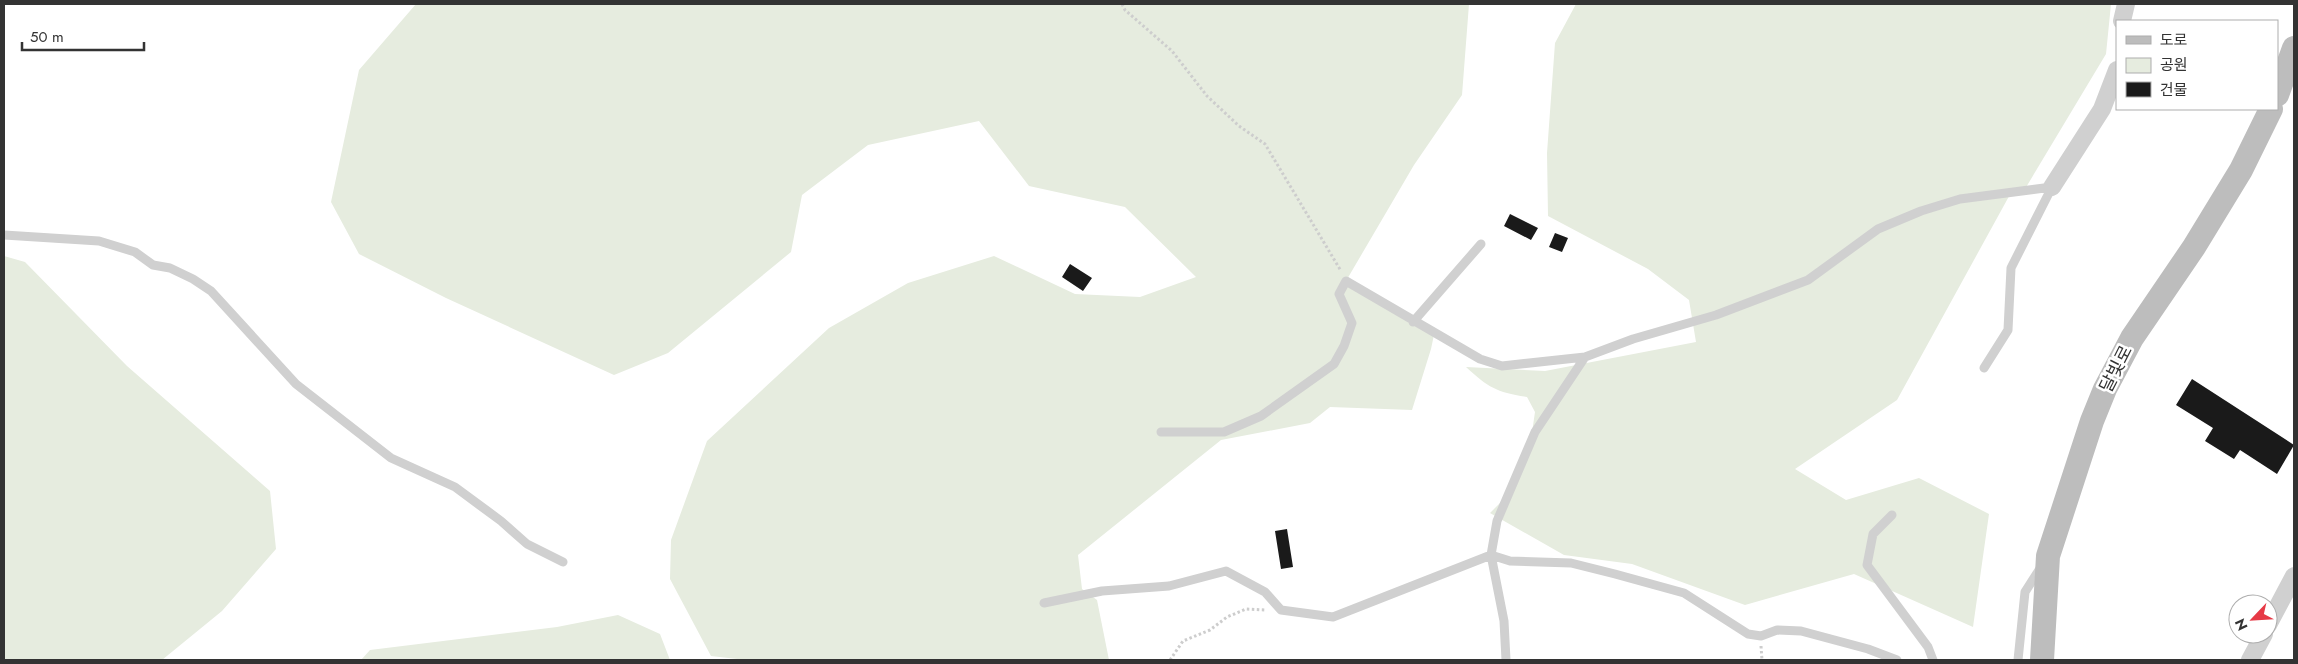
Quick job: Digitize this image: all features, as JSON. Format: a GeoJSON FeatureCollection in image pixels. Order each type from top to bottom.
{"type":"FeatureCollection","features":[{"type":"Feature","properties":{"kind":"main road"},"geometry":{"type":"LineString","coordinates":[[2278,92],[2294,48]]}},
{"type":"Feature","properties":{"kind":"main road","name":"달빛로"},"geometry":{"type":"LineString","coordinates":[[2042,660],[2048,556],[2092,421],[2112,374],[2132,338],[2194,247],[2241,170],[2271,110]]}},
{"type":"Feature","properties":{"kind":"street"},"geometry":{"type":"LineString","coordinates":[[2122,20],[2126,4]]}},
{"type":"Feature","properties":{"kind":"street"},"geometry":{"type":"LineString","coordinates":[[2052,187],[2102,109],[2116,73]]}},
{"type":"Feature","properties":{"kind":"street"},"geometry":{"type":"LineString","coordinates":[[2278,607],[2294,576]]}},
{"type":"Feature","properties":{"kind":"street"},"geometry":{"type":"LineString","coordinates":[[2250,660],[2259,644]]}},
{"type":"Feature","properties":{"kind":"lane"},"geometry":{"type":"LineString","coordinates":[[1161,432],[1224,432],[1261,416],[1334,364],[1344,346],[1352,323],[1339,294],[1346,282],[1480,359],[1502,366],[1585,357],[1633,339],[1716,315],[1808,280],[1878,229],[1921,211],[1960,199],[2052,187]]}},
{"type":"Feature","properties":{"kind":"lane"},"geometry":{"type":"LineString","coordinates":[[1984,368],[2008,330],[2011,268],[2052,187]]}},
{"type":"Feature","properties":{"kind":"lane"},"geometry":{"type":"LineString","coordinates":[[4,235],[99,241],[135,252],[153,266],[170,268],[193,280],[211,291],[296,384],[391,458],[455,487],[501,521],[527,544],[563,562]]}},
{"type":"Feature","properties":{"kind":"lane"},"geometry":{"type":"LineString","coordinates":[[1413,322],[1481,244]]}},
{"type":"Feature","properties":{"kind":"lane"},"geometry":{"type":"LineString","coordinates":[[1506,660],[1504,621],[1492,555],[1497,521],[1535,432],[1585,357]]}},
{"type":"Feature","properties":{"kind":"lane"},"geometry":{"type":"LineString","coordinates":[[1892,515],[1873,534],[1867,565],[1928,647],[1933,660]]}},
{"type":"Feature","properties":{"kind":"lane"},"geometry":{"type":"LineString","coordinates":[[1044,603],[1102,591],[1168,586],[1226,571],[1265,592],[1281,610],[1333,617],[1492,555],[1510,561],[1571,563],[1615,574],[1684,593],[1748,634],[1761,636],[1777,630],[1801,631],[1868,649],[1897,660]]}},
{"type":"Feature","properties":{"kind":"lane"},"geometry":{"type":"LineString","coordinates":[[2018,660],[2025,592],[2048,556]]}},
{"type":"Feature","properties":{"kind":"path"},"geometry":{"type":"LineString","coordinates":[[1122,4],[1125,10],[1172,51],[1208,96],[1239,126],[1265,144],[1301,206],[1333,254],[1346,282]]}},
{"type":"Feature","properties":{"kind":"path"},"geometry":{"type":"LineString","coordinates":[[1170,660],[1183,641],[1210,630],[1227,617],[1246,610],[1281,610]]}},
{"type":"Feature","properties":{"kind":"green space"},"geometry":{"type":"Polygon","coordinates":[[[416,4],[1469,4],[1462,95],[1414,165],[1346,281],[1435,330],[1412,410],[1330,407],[1310,423],[1221,440],[1078,555],[1082,589],[1097,600],[1109,660],[746,660],[711,656],[670,579],[671,540],[707,441],[829,328],[908,283],[994,256],[1075,294],[1140,297],[1196,277],[1125,207],[1029,186],[979,121],[868,145],[802,195],[791,252],[668,353],[614,375],[446,298],[359,254],[331,202],[359,70],[416,4]]]}},
{"type":"Feature","properties":{"kind":"green space"},"geometry":{"type":"Polygon","coordinates":[[[1576,4],[2111,4],[2106,54],[2025,189],[2013,189],[1897,400],[1795,469],[1846,500],[1919,478],[1989,514],[1973,627],[1854,574],[1745,605],[1632,564],[1564,555],[1490,513],[1511,492],[1530,446],[1535,412],[1527,397],[1500,391],[1481,380],[1466,367],[1545,371],[1696,342],[1689,300],[1648,269],[1548,216],[1547,153],[1555,43],[1576,4]]]}},
{"type":"Feature","properties":{"kind":"green space"},"geometry":{"type":"Polygon","coordinates":[[[4,256],[25,262],[127,366],[270,491],[276,549],[222,611],[162,660],[4,660],[4,256]]]}},
{"type":"Feature","properties":{"kind":"green space"},"geometry":{"type":"Polygon","coordinates":[[[618,615],[660,634],[670,660],[361,660],[370,650],[557,627],[618,615]]]}},
{"type":"Feature","properties":{"kind":"building"},"geometry":{"type":"Polygon","coordinates":[[[1510,214],[1538,228],[1531,240],[1504,226],[1510,214]]]}},
{"type":"Feature","properties":{"kind":"building"},"geometry":{"type":"Polygon","coordinates":[[[1555,233],[1568,238],[1562,252],[1549,247],[1555,233]]]}},
{"type":"Feature","properties":{"kind":"building"},"geometry":{"type":"Polygon","coordinates":[[[1070,264],[1092,278],[1083,291],[1062,277],[1070,264]]]}},
{"type":"Feature","properties":{"kind":"building"},"geometry":{"type":"Polygon","coordinates":[[[2192,379],[2294,445],[2277,474],[2240,450],[2234,459],[2205,441],[2213,428],[2176,405],[2192,379]]]}},
{"type":"Feature","properties":{"kind":"building"},"geometry":{"type":"Polygon","coordinates":[[[1287,529],[1293,567],[1281,569],[1275,531],[1287,529]]]}}]}
